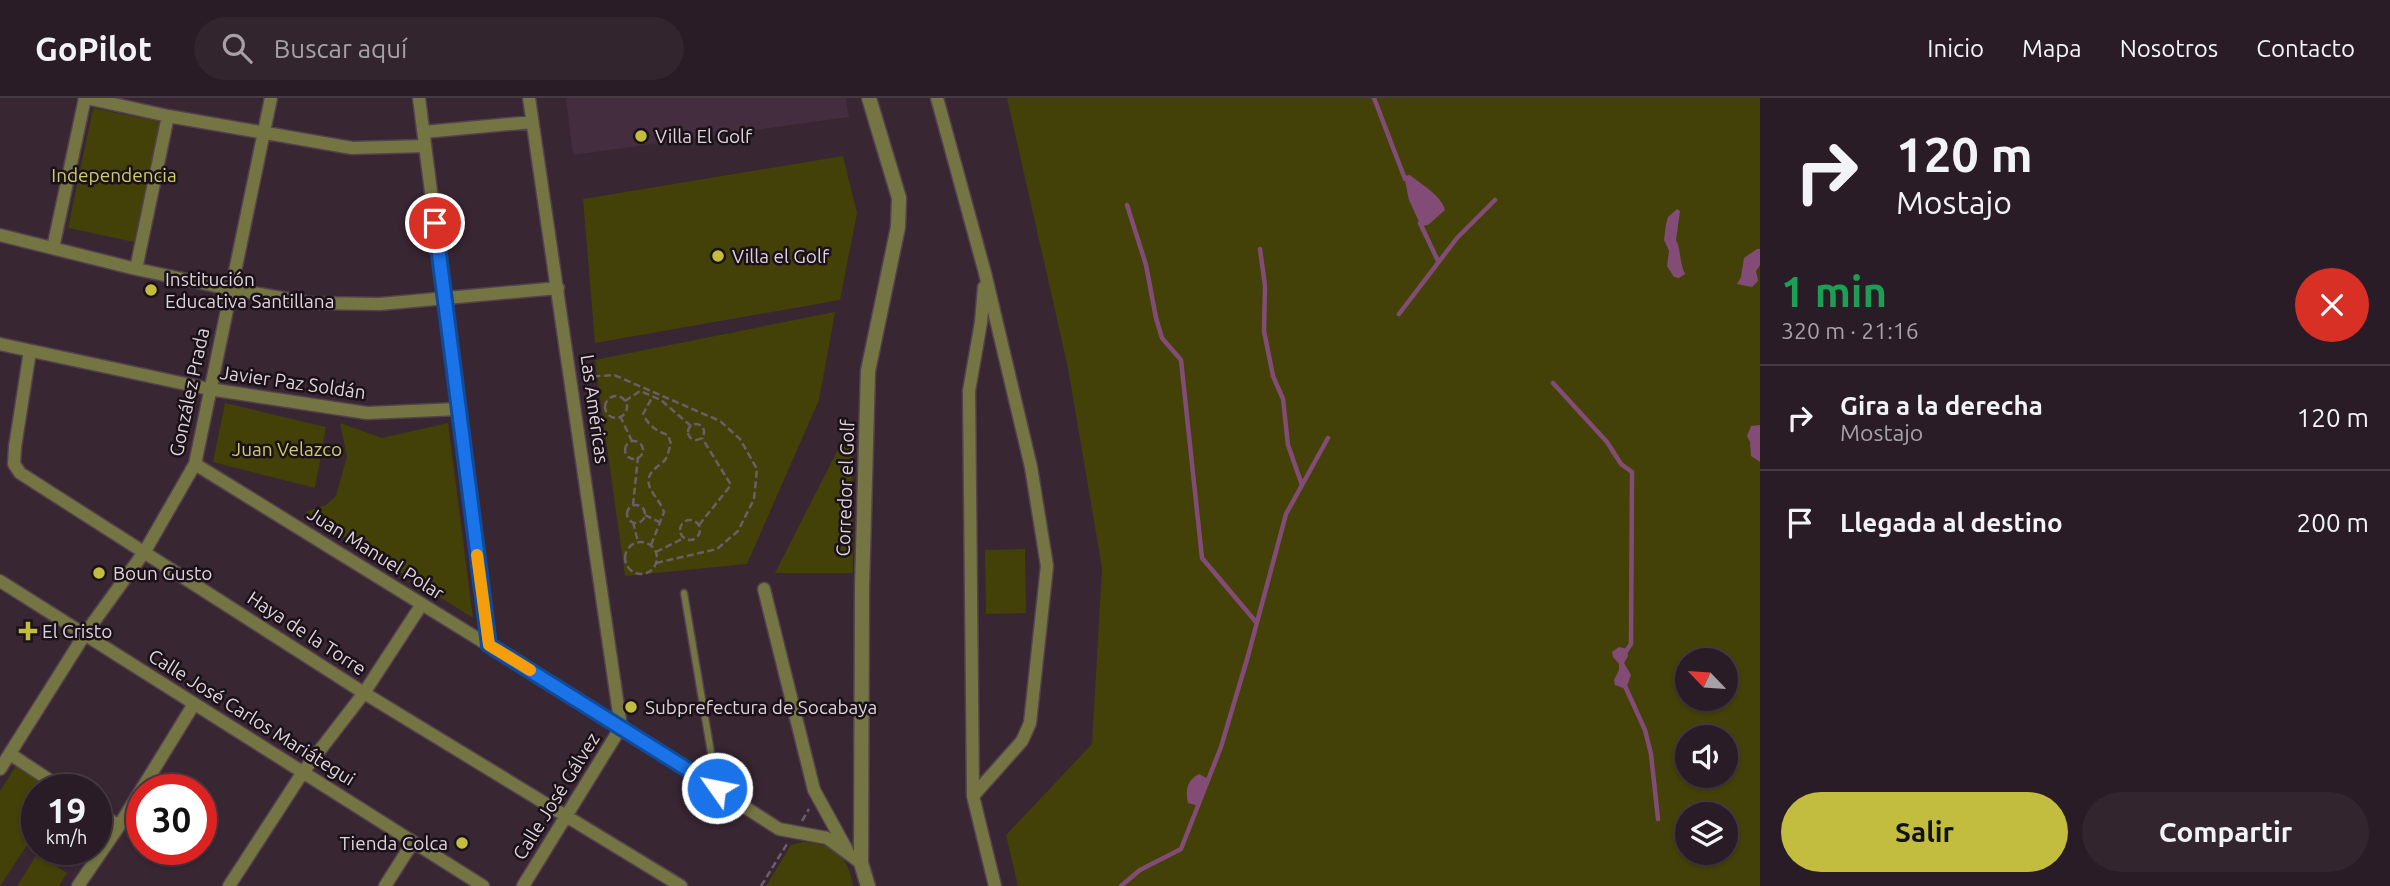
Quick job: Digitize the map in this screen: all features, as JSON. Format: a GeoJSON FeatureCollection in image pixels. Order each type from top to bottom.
{"type":"FeatureCollection","features":[{"type":"Feature","properties":{"kind":"street"},"geometry":{"type":"LineString","coordinates":[[53,248],[85,98],[168,116],[352,148],[425,146]]}},
{"type":"Feature","properties":{"kind":"street","name":"González Prada"},"geometry":{"type":"LineString","coordinates":[[0,769],[85,634],[145,551],[195,464],[271,98]]}},
{"type":"Feature","properties":{"kind":"street"},"geometry":{"type":"LineString","coordinates":[[419,98],[489,645]]}},
{"type":"Feature","properties":{"kind":"street","name":"Las Américas"},"geometry":{"type":"LineString","coordinates":[[529,98],[621,727]]}},
{"type":"Feature","properties":{"kind":"street","name":"Corredor el Golf"},"geometry":{"type":"LineString","coordinates":[[868,886],[861,863],[862,587],[868,371],[898,227],[899,198],[869,98]]}},
{"type":"Feature","properties":{"kind":"street"},"geometry":{"type":"LineString","coordinates":[[937,98],[985,273],[1031,467],[1047,566],[1030,723],[1022,741],[973,796]]}},
{"type":"Feature","properties":{"kind":"street"},"geometry":{"type":"LineString","coordinates":[[136,269],[168,116]]}},
{"type":"Feature","properties":{"kind":"street"},"geometry":{"type":"LineString","coordinates":[[424,132],[532,122]]}},
{"type":"Feature","properties":{"kind":"street"},"geometry":{"type":"LineString","coordinates":[[0,235],[136,269],[311,303],[380,304],[558,288]]}},
{"type":"Feature","properties":{"kind":"street"},"geometry":{"type":"LineString","coordinates":[[985,273],[981,322],[969,391],[973,796],[995,886]]}},
{"type":"Feature","properties":{"kind":"street","name":"Javier Paz Soldán"},"geometry":{"type":"LineString","coordinates":[[0,344],[209,389],[367,413],[459,410]]}},
{"type":"Feature","properties":{"kind":"street","name":"Haya de la Torre"},"geometry":{"type":"LineString","coordinates":[[30,351],[14,464],[20,473],[364,693],[681,886]]}},
{"type":"Feature","properties":{"kind":"street","name":"Juan Manuel Polar"},"geometry":{"type":"LineString","coordinates":[[195,464],[621,727],[779,829],[827,838],[861,863]]}},
{"type":"Feature","properties":{"kind":"street","name":"Calle José Carlos Mariátegui"},"geometry":{"type":"LineString","coordinates":[[0,581],[483,886]]}},
{"type":"Feature","properties":{"kind":"street"},"geometry":{"type":"LineString","coordinates":[[764,589],[814,790],[849,854]]}},
{"type":"Feature","properties":{"kind":"street"},"geometry":{"type":"LineString","coordinates":[[229,886],[303,772],[364,693],[422,604]]}},
{"type":"Feature","properties":{"kind":"street"},"geometry":{"type":"LineString","coordinates":[[78,886],[119,827],[194,704]]}},
{"type":"Feature","properties":{"kind":"street","name":"Calle José Gálvez"},"geometry":{"type":"LineString","coordinates":[[523,886],[621,727]]}},
{"type":"Feature","properties":{"kind":"street"},"geometry":{"type":"LineString","coordinates":[[10,754],[40,774]]}},
{"type":"Feature","properties":{"kind":"street"},"geometry":{"type":"LineString","coordinates":[[112,822],[119,827]]}},
{"type":"Feature","properties":{"kind":"street"},"geometry":{"type":"LineString","coordinates":[[385,886],[413,842]]}},
{"type":"Feature","properties":{"kind":"lane"},"geometry":{"type":"LineString","coordinates":[[684,593],[717,788]]}},
{"type":"Feature","properties":{"kind":"path"},"geometry":{"type":"LineString","coordinates":[[571,377],[614,375],[720,421],[740,439],[757,469],[754,499],[738,531],[717,549],[656,563]]}},
{"type":"Feature","properties":{"kind":"path"},"geometry":{"type":"LineString","coordinates":[[625,401],[640,391],[661,400],[691,426]]}},
{"type":"Feature","properties":{"kind":"path"},"geometry":{"type":"LineString","coordinates":[[651,545],[664,513],[650,487],[649,478],[653,469],[665,459],[671,444],[668,435],[647,423],[643,414],[653,396]]}},
{"type":"Feature","properties":{"kind":"path"},"geometry":{"type":"LineString","coordinates":[[613,397],[620,397],[625,401],[626,408],[620,416],[610,416],[606,411],[606,404],[613,397]]}},
{"type":"Feature","properties":{"kind":"path"},"geometry":{"type":"LineString","coordinates":[[620,416],[632,441]]}},
{"type":"Feature","properties":{"kind":"path"},"geometry":{"type":"LineString","coordinates":[[698,525],[732,485],[702,438],[704,430],[696,424],[691,426],[688,431],[690,438],[702,438]]}},
{"type":"Feature","properties":{"kind":"path"},"geometry":{"type":"LineString","coordinates":[[638,457],[633,459],[626,454],[626,446],[632,441],[638,442],[642,447],[638,457],[633,505],[628,509],[627,516],[633,522],[638,542]]}},
{"type":"Feature","properties":{"kind":"path"},"geometry":{"type":"LineString","coordinates":[[633,505],[643,507],[645,515],[641,522],[633,522]]}},
{"type":"Feature","properties":{"kind":"path"},"geometry":{"type":"LineString","coordinates":[[645,515],[662,523]]}},
{"type":"Feature","properties":{"kind":"path"},"geometry":{"type":"LineString","coordinates":[[656,552],[684,538],[691,540],[697,537],[700,531],[698,525],[690,520],[684,523],[680,531],[684,538]]}},
{"type":"Feature","properties":{"kind":"path"},"geometry":{"type":"LineString","coordinates":[[638,542],[651,545],[656,552],[656,563],[649,572],[633,572],[625,558],[626,552],[638,542]]}},
{"type":"Feature","properties":{"kind":"shaded area","name":"Villa El Golf"},"geometry":{"type":"Polygon","coordinates":[[[566,98],[846,98],[849,117],[573,155],[566,98]]]}},
{"type":"Feature","properties":{"kind":"shaded area"},"geometry":{"type":"Polygon","coordinates":[[[1410,175],[1435,195],[1445,210],[1428,225],[1421,226],[1409,200],[1404,176],[1410,175]]]}},
{"type":"Feature","properties":{"kind":"shaded area"},"geometry":{"type":"Polygon","coordinates":[[[1677,209],[1680,211],[1676,240],[1685,274],[1679,278],[1674,277],[1667,266],[1669,251],[1664,240],[1668,217],[1677,209]]]}},
{"type":"Feature","properties":{"kind":"shaded area"},"geometry":{"type":"Polygon","coordinates":[[[1760,249],[1760,265],[1756,271],[1758,281],[1752,287],[1737,284],[1744,258],[1760,249]]]}},
{"type":"Feature","properties":{"kind":"shaded area"},"geometry":{"type":"Polygon","coordinates":[[[1760,425],[1760,462],[1751,456],[1747,436],[1751,426],[1760,425]]]}},
{"type":"Feature","properties":{"kind":"shaded area"},"geometry":{"type":"Polygon","coordinates":[[[1619,647],[1627,649],[1628,656],[1624,663],[1631,675],[1626,689],[1615,685],[1614,680],[1619,664],[1612,652],[1619,647]]]}},
{"type":"Feature","properties":{"kind":"shaded area"},"geometry":{"type":"Polygon","coordinates":[[[1199,774],[1208,779],[1199,806],[1188,803],[1187,794],[1189,783],[1199,774]]]}},
{"type":"Feature","properties":{"kind":"green space"},"geometry":{"type":"Polygon","coordinates":[[[1007,98],[1760,98],[1760,886],[1018,886],[1006,835],[1092,744],[1102,568],[1068,368],[1007,98]]]}},
{"type":"Feature","properties":{"kind":"green space","name":"Independencia"},"geometry":{"type":"Polygon","coordinates":[[[93,108],[160,122],[134,242],[68,228],[93,108]]]}},
{"type":"Feature","properties":{"kind":"green space","name":"Villa el Golf"},"geometry":{"type":"Polygon","coordinates":[[[843,156],[857,213],[840,300],[595,343],[583,199],[843,156]]]}},
{"type":"Feature","properties":{"kind":"green space","name":"Villa el Golf"},"geometry":{"type":"Polygon","coordinates":[[[835,312],[819,400],[747,564],[625,576],[595,360],[835,312]]]}},
{"type":"Feature","properties":{"kind":"green space","name":"Juan Velazco"},"geometry":{"type":"Polygon","coordinates":[[[225,403],[326,427],[315,488],[213,462],[225,403]]]}},
{"type":"Feature","properties":{"kind":"green space"},"geometry":{"type":"Polygon","coordinates":[[[852,422],[853,573],[775,573],[852,422]]]}},
{"type":"Feature","properties":{"kind":"green space"},"geometry":{"type":"Polygon","coordinates":[[[340,423],[382,438],[448,423],[473,618],[305,512],[326,505],[336,496],[347,456],[340,423]]]}},
{"type":"Feature","properties":{"kind":"green space"},"geometry":{"type":"Polygon","coordinates":[[[1025,549],[1026,613],[986,614],[985,550],[1025,549]]]}},
{"type":"Feature","properties":{"kind":"green space"},"geometry":{"type":"Polygon","coordinates":[[[16,766],[29,774],[21,774],[21,854],[0,886],[0,791],[16,766]]]}},
{"type":"Feature","properties":{"kind":"green space"},"geometry":{"type":"Polygon","coordinates":[[[803,842],[823,845],[838,853],[847,866],[853,886],[766,886],[791,845],[803,842]]]}},
{"type":"Feature","properties":{"kind":"green space"},"geometry":{"type":"Polygon","coordinates":[[[30,865],[54,865],[67,873],[59,886],[17,886],[30,865]]]}},
{"type":"Feature","properties":{"kind":"waterway"},"geometry":{"type":"LineString","coordinates":[[1374,98],[1405,179]]}},
{"type":"Feature","properties":{"kind":"waterway"},"geometry":{"type":"LineString","coordinates":[[1399,314],[1457,238],[1495,200]]}},
{"type":"Feature","properties":{"kind":"waterway"},"geometry":{"type":"LineString","coordinates":[[1127,205],[1146,265],[1162,338],[1181,360],[1202,558],[1256,622]]}},
{"type":"Feature","properties":{"kind":"waterway"},"geometry":{"type":"LineString","coordinates":[[1420,223],[1438,261]]}},
{"type":"Feature","properties":{"kind":"waterway"},"geometry":{"type":"LineString","coordinates":[[1260,249],[1265,286],[1264,331],[1273,376],[1283,399],[1288,445],[1302,485]]}},
{"type":"Feature","properties":{"kind":"waterway"},"geometry":{"type":"LineString","coordinates":[[1553,383],[1607,442],[1621,464],[1632,472],[1631,644],[1624,654]]}},
{"type":"Feature","properties":{"kind":"waterway"},"geometry":{"type":"LineString","coordinates":[[1121,886],[1140,870],[1181,849],[1221,747],[1286,514],[1328,438]]}},
{"type":"Feature","properties":{"kind":"waterway"},"geometry":{"type":"LineString","coordinates":[[1625,686],[1645,730],[1651,754],[1658,819]]}},
{"type":"Feature","properties":{"kind":"slow traffic"},"geometry":{"type":"LineString","coordinates":[[477,555],[489,645],[530,670]]}},
{"type":"Feature","properties":{"kind":"place","name":"Villa El Golf"},"geometry":{"type":"Point","coordinates":[641,136]}},
{"type":"Feature","properties":{"kind":"place","name":"Villa el Golf"},"geometry":{"type":"Point","coordinates":[718,256]}},
{"type":"Feature","properties":{"kind":"place","name":"Institución Educativa Santillana"},"geometry":{"type":"Point","coordinates":[151,290]}},
{"type":"Feature","properties":{"kind":"place","name":"Boun Gusto"},"geometry":{"type":"Point","coordinates":[99,573]}},
{"type":"Feature","properties":{"kind":"place","name":"El Cristo"},"geometry":{"type":"Point","coordinates":[28,631]}},
{"type":"Feature","properties":{"kind":"place","name":"Subprefectura de Socabaya"},"geometry":{"type":"Point","coordinates":[631,707]}},
{"type":"Feature","properties":{"kind":"place","name":"Tienda Colca"},"geometry":{"type":"Point","coordinates":[462,843]}},
{"type":"Feature","properties":{"kind":"route"},"geometry":{"type":"LineString","coordinates":[[435,223],[489,645],[717,788]]}}]}
